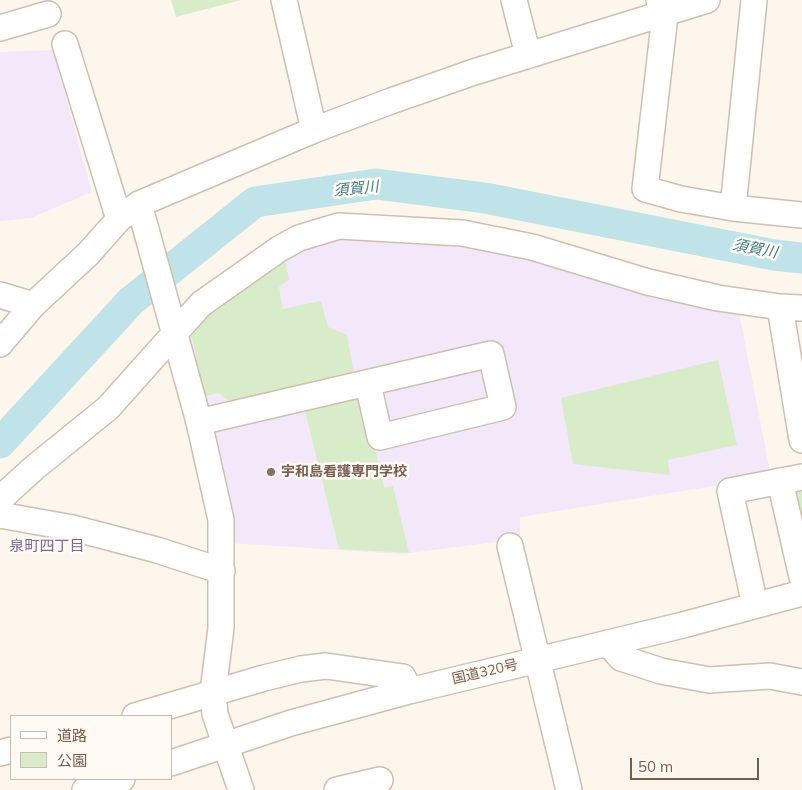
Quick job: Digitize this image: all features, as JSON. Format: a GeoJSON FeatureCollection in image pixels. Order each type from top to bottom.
{"type":"FeatureCollection","features":[{"type":"Feature","properties":{"kind":"street"},"geometry":{"type":"LineString","coordinates":[[284,0],[314,130]]}},
{"type":"Feature","properties":{"kind":"street"},"geometry":{"type":"LineString","coordinates":[[514,0],[528,55]]}},
{"type":"Feature","properties":{"kind":"street"},"geometry":{"type":"LineString","coordinates":[[0,344],[33,305],[88,254],[119,219],[141,214],[314,130],[661,7],[707,0]]}},
{"type":"Feature","properties":{"kind":"street"},"geometry":{"type":"LineString","coordinates":[[733,208],[754,0]]}},
{"type":"Feature","properties":{"kind":"street"},"geometry":{"type":"LineString","coordinates":[[661,7],[645,189],[680,199],[733,208],[802,215]]}},
{"type":"Feature","properties":{"kind":"street"},"geometry":{"type":"LineString","coordinates":[[0,28],[48,14]]}},
{"type":"Feature","properties":{"kind":"street"},"geometry":{"type":"LineString","coordinates":[[64,44],[119,219]]}},
{"type":"Feature","properties":{"kind":"street"},"geometry":{"type":"LineString","coordinates":[[141,214],[199,422],[221,520],[221,628],[213,692],[215,714],[241,790]]}},
{"type":"Feature","properties":{"kind":"street"},"geometry":{"type":"LineString","coordinates":[[0,499],[34,468],[108,408],[174,328],[201,304],[279,249],[299,238],[339,226],[368,226],[471,235],[532,246],[656,284],[718,298],[791,307],[802,440]]}},
{"type":"Feature","properties":{"kind":"street"},"geometry":{"type":"LineString","coordinates":[[0,295],[33,305]]}},
{"type":"Feature","properties":{"kind":"street"},"geometry":{"type":"LineString","coordinates":[[199,422],[491,354],[504,407],[380,438],[368,384]]}},
{"type":"Feature","properties":{"kind":"street"},"geometry":{"type":"LineString","coordinates":[[755,606],[730,491],[791,479],[802,577]]}},
{"type":"Feature","properties":{"kind":"street"},"geometry":{"type":"LineString","coordinates":[[0,515],[73,528],[148,547],[222,571]]}},
{"type":"Feature","properties":{"kind":"street"},"geometry":{"type":"LineString","coordinates":[[510,546],[569,790]]}},
{"type":"Feature","properties":{"kind":"street","name":"国道320号"},"geometry":{"type":"LineString","coordinates":[[172,763],[292,723],[409,691],[802,594]]}},
{"type":"Feature","properties":{"kind":"street"},"geometry":{"type":"LineString","coordinates":[[608,643],[621,658],[661,671],[709,680],[770,676],[802,682]]}},
{"type":"Feature","properties":{"kind":"street"},"geometry":{"type":"LineString","coordinates":[[138,715],[213,692],[301,669],[326,666],[402,677],[409,691]]}},
{"type":"Feature","properties":{"kind":"street"},"geometry":{"type":"LineString","coordinates":[[89,787],[118,780]]}},
{"type":"Feature","properties":{"kind":"street"},"geometry":{"type":"LineString","coordinates":[[337,790],[380,780]]}},
{"type":"Feature","properties":{"kind":"shaded area"},"geometry":{"type":"Polygon","coordinates":[[[53,50],[92,192],[31,218],[0,221],[0,52],[53,50]]]}},
{"type":"Feature","properties":{"kind":"shaded area"},"geometry":{"type":"Polygon","coordinates":[[[426,234],[738,307],[771,477],[520,517],[520,539],[402,554],[230,543],[211,427],[187,329],[230,290],[322,235],[426,234]]]}},
{"type":"Feature","properties":{"kind":"green space"},"geometry":{"type":"Polygon","coordinates":[[[171,0],[241,0],[176,17],[171,0]]]}},
{"type":"Feature","properties":{"kind":"green space"},"geometry":{"type":"Polygon","coordinates":[[[284,255],[289,280],[279,287],[283,309],[321,301],[328,327],[347,335],[354,374],[230,402],[219,393],[205,396],[190,329],[232,291],[284,255]]]}},
{"type":"Feature","properties":{"kind":"green space"},"geometry":{"type":"Polygon","coordinates":[[[718,360],[737,445],[668,460],[670,475],[573,464],[561,398],[718,360]]]}},
{"type":"Feature","properties":{"kind":"green space"},"geometry":{"type":"Polygon","coordinates":[[[362,393],[384,487],[393,486],[409,553],[339,549],[304,406],[362,393]]]}},
{"type":"Feature","properties":{"kind":"green space"},"geometry":{"type":"Polygon","coordinates":[[[802,485],[802,556],[788,488],[802,485]]]}},
{"type":"Feature","properties":{"kind":"waterway","name":"須賀川"},"geometry":{"type":"LineString","coordinates":[[0,443],[131,301],[255,202],[376,184],[485,198],[774,255],[802,258]]}},
{"type":"Feature","properties":{"kind":"place","name":"宇和島看護専門学校"},"geometry":{"type":"Point","coordinates":[271,472]}},
{"type":"Feature","properties":{"kind":"district","name":"泉町四丁目"},"geometry":{"type":"Point","coordinates":[47,546]}}]}
